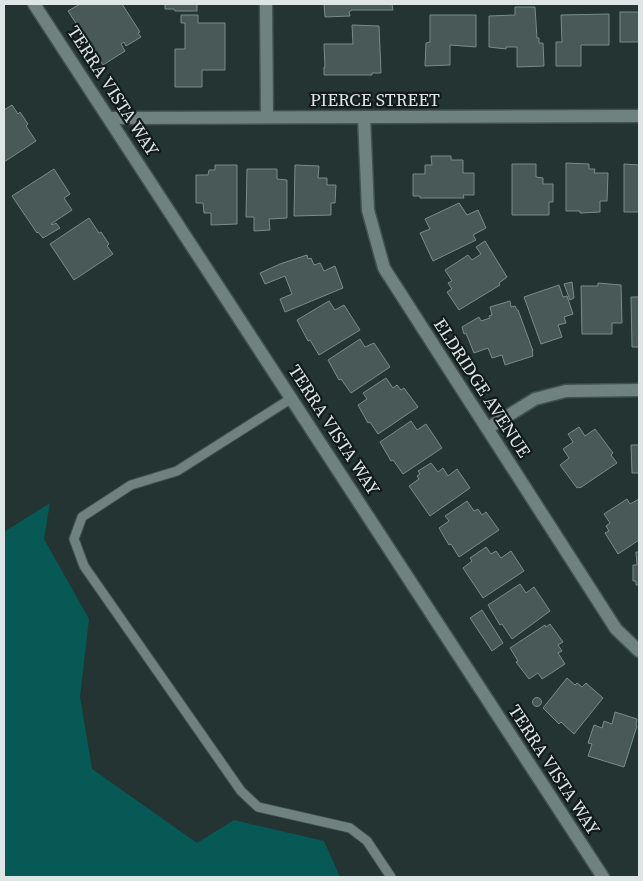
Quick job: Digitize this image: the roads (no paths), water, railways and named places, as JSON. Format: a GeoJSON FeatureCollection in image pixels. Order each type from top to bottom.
{"type":"FeatureCollection","features":[{"type":"Feature","properties":{"kind":"street","name":"TERRA VISTA WAY"},"geometry":{"type":"LineString","coordinates":[[34,4],[603,877]]}},
{"type":"Feature","properties":{"kind":"street"},"geometry":{"type":"LineString","coordinates":[[266,4],[268,118]]}},
{"type":"Feature","properties":{"kind":"street","name":"PIERCE STREET"},"geometry":{"type":"LineString","coordinates":[[110,118],[639,116]]}},
{"type":"Feature","properties":{"kind":"street","name":"ELDRIDGE AVENUE"},"geometry":{"type":"LineString","coordinates":[[364,117],[368,210],[384,268],[616,629],[639,651]]}},
{"type":"Feature","properties":{"kind":"street"},"geometry":{"type":"LineString","coordinates":[[488,428],[535,399],[566,391],[639,390]]}},
{"type":"Feature","properties":{"kind":"lane"},"geometry":{"type":"LineString","coordinates":[[292,398],[177,471],[131,485],[82,517],[74,539],[84,566],[241,791],[258,807],[350,828],[367,842],[391,877]]}}]}
